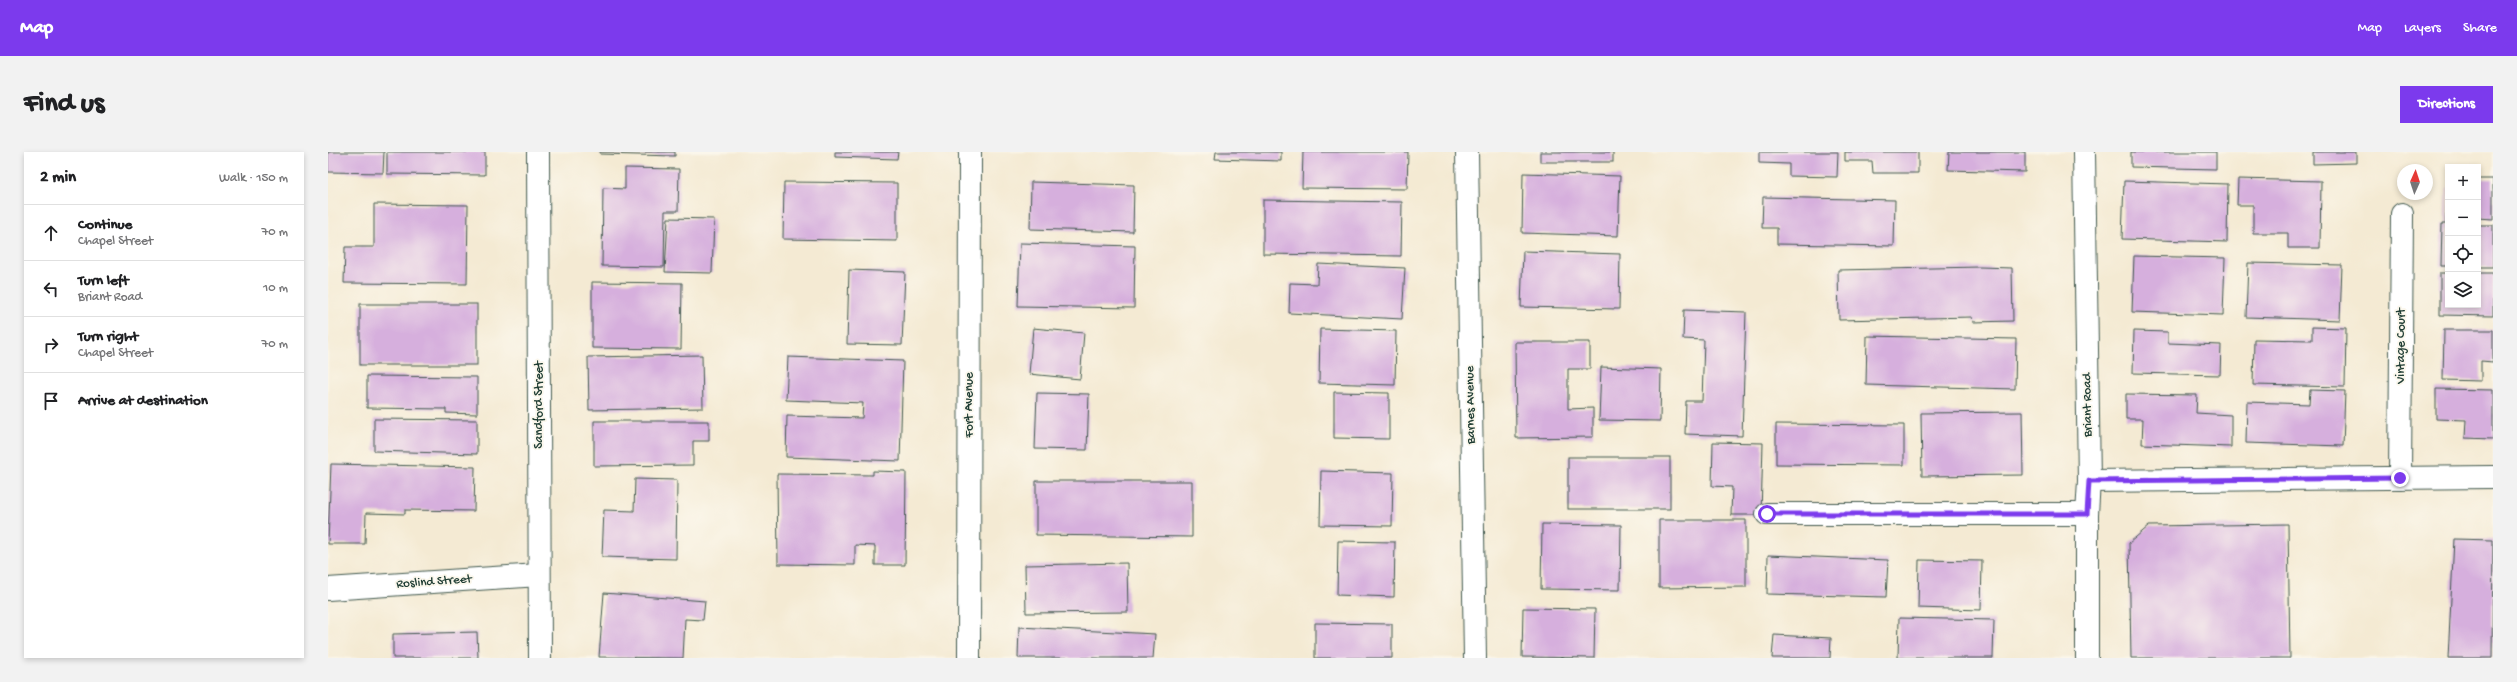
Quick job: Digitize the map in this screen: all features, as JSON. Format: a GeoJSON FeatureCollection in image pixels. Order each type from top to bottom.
{"type":"FeatureCollection","features":[{"type":"Feature","properties":{"kind":"street","name":"Sandford Street"},"geometry":{"type":"LineString","coordinates":[[538,152],[540,658]]}},
{"type":"Feature","properties":{"kind":"street","name":"Fort Avenue"},"geometry":{"type":"LineString","coordinates":[[969,658],[970,152]]}},
{"type":"Feature","properties":{"kind":"street","name":"Barnes Avenue"},"geometry":{"type":"LineString","coordinates":[[1467,152],[1475,658]]}},
{"type":"Feature","properties":{"kind":"street","name":"Briant Road"},"geometry":{"type":"LineString","coordinates":[[2084,152],[2089,481],[2087,514],[2087,658]]}},
{"type":"Feature","properties":{"kind":"street","name":"Vintage Court"},"geometry":{"type":"LineString","coordinates":[[2400,478],[2402,214]]}},
{"type":"Feature","properties":{"kind":"street"},"geometry":{"type":"LineString","coordinates":[[2089,481],[2493,477]]}},
{"type":"Feature","properties":{"kind":"street"},"geometry":{"type":"LineString","coordinates":[[1767,514],[2087,514]]}},
{"type":"Feature","properties":{"kind":"street","name":"Roslind Street"},"geometry":{"type":"LineString","coordinates":[[328,589],[539,575]]}},
{"type":"Feature","properties":{"kind":"building"},"geometry":{"type":"Polygon","coordinates":[[[328,152],[384,152],[383,173],[328,172],[328,152]]]}},
{"type":"Feature","properties":{"kind":"building"},"geometry":{"type":"Polygon","coordinates":[[[387,152],[485,152],[485,175],[387,174],[387,152]]]}},
{"type":"Feature","properties":{"kind":"building"},"geometry":{"type":"Polygon","coordinates":[[[600,152],[675,152],[675,156],[600,154],[600,152]]]}},
{"type":"Feature","properties":{"kind":"building"},"geometry":{"type":"Polygon","coordinates":[[[835,152],[898,152],[897,159],[835,157],[835,152]]]}},
{"type":"Feature","properties":{"kind":"building"},"geometry":{"type":"Polygon","coordinates":[[[1216,152],[1281,152],[1281,161],[1215,159],[1216,152]]]}},
{"type":"Feature","properties":{"kind":"building"},"geometry":{"type":"Polygon","coordinates":[[[1303,152],[1408,152],[1407,189],[1302,188],[1303,152]]]}},
{"type":"Feature","properties":{"kind":"building"},"geometry":{"type":"Polygon","coordinates":[[[1540,152],[1613,152],[1613,162],[1540,162],[1540,152]]]}},
{"type":"Feature","properties":{"kind":"building"},"geometry":{"type":"Polygon","coordinates":[[[1759,152],[1838,152],[1837,177],[1789,176],[1789,164],[1759,163],[1759,152]]]}},
{"type":"Feature","properties":{"kind":"building"},"geometry":{"type":"Polygon","coordinates":[[[1845,152],[1918,152],[1918,173],[1873,173],[1872,161],[1845,161],[1845,152]]]}},
{"type":"Feature","properties":{"kind":"building"},"geometry":{"type":"Polygon","coordinates":[[[1949,152],[2025,152],[2025,172],[1948,170],[1949,152]]]}},
{"type":"Feature","properties":{"kind":"building"},"geometry":{"type":"Polygon","coordinates":[[[2131,152],[2216,152],[2216,169],[2131,167],[2131,152]]]}},
{"type":"Feature","properties":{"kind":"building"},"geometry":{"type":"Polygon","coordinates":[[[2313,152],[2356,152],[2356,163],[2313,164],[2313,152]]]}},
{"type":"Feature","properties":{"kind":"building"},"geometry":{"type":"Polygon","coordinates":[[[625,168],[679,169],[678,211],[665,211],[664,267],[602,266],[603,188],[625,189],[625,168]]]}},
{"type":"Feature","properties":{"kind":"building"},"geometry":{"type":"Polygon","coordinates":[[[1523,173],[1620,176],[1618,236],[1522,233],[1523,173]]]}},
{"type":"Feature","properties":{"kind":"building"},"geometry":{"type":"Polygon","coordinates":[[[2238,179],[2321,181],[2320,248],[2288,248],[2288,233],[2253,233],[2253,205],[2237,205],[2238,179]]]}},
{"type":"Feature","properties":{"kind":"building"},"geometry":{"type":"Polygon","coordinates":[[[2481,179],[2493,179],[2493,219],[2481,218],[2481,179]]]}},
{"type":"Feature","properties":{"kind":"building"},"geometry":{"type":"Polygon","coordinates":[[[2124,181],[2228,184],[2227,242],[2122,239],[2124,181]]]}},
{"type":"Feature","properties":{"kind":"building"},"geometry":{"type":"Polygon","coordinates":[[[784,182],[897,183],[897,241],[783,239],[784,182]]]}},
{"type":"Feature","properties":{"kind":"building"},"geometry":{"type":"Polygon","coordinates":[[[1031,182],[1134,185],[1133,232],[1030,229],[1031,182]]]}},
{"type":"Feature","properties":{"kind":"building"},"geometry":{"type":"Polygon","coordinates":[[[1763,197],[1895,200],[1894,246],[1777,244],[1777,228],[1762,228],[1763,197]]]}},
{"type":"Feature","properties":{"kind":"building"},"geometry":{"type":"Polygon","coordinates":[[[1263,200],[1402,202],[1401,256],[1263,254],[1263,200]]]}},
{"type":"Feature","properties":{"kind":"building"},"geometry":{"type":"Polygon","coordinates":[[[374,204],[468,205],[467,284],[344,283],[345,247],[374,247],[374,204]]]}},
{"type":"Feature","properties":{"kind":"building"},"geometry":{"type":"Polygon","coordinates":[[[668,218],[714,219],[712,273],[665,272],[668,218]]]}},
{"type":"Feature","properties":{"kind":"building"},"geometry":{"type":"Polygon","coordinates":[[[2442,224],[2445,224],[2445,266],[2441,266],[2442,224]]]}},
{"type":"Feature","properties":{"kind":"building"},"geometry":{"type":"Polygon","coordinates":[[[2481,225],[2493,225],[2493,267],[2481,267],[2481,225]]]}},
{"type":"Feature","properties":{"kind":"building"},"geometry":{"type":"Polygon","coordinates":[[[1020,243],[1135,246],[1134,308],[1018,306],[1020,243]]]}},
{"type":"Feature","properties":{"kind":"building"},"geometry":{"type":"Polygon","coordinates":[[[1523,251],[1620,254],[1619,309],[1521,307],[1523,251]]]}},
{"type":"Feature","properties":{"kind":"building"},"geometry":{"type":"Polygon","coordinates":[[[2134,256],[2225,258],[2223,315],[2132,312],[2134,256]]]}},
{"type":"Feature","properties":{"kind":"building"},"geometry":{"type":"Polygon","coordinates":[[[2248,263],[2342,265],[2340,320],[2246,317],[2248,263]]]}},
{"type":"Feature","properties":{"kind":"building"},"geometry":{"type":"Polygon","coordinates":[[[1318,264],[1405,268],[1402,319],[1289,313],[1290,283],[1317,284],[1318,264]]]}},
{"type":"Feature","properties":{"kind":"building"},"geometry":{"type":"Polygon","coordinates":[[[1980,267],[2012,268],[2013,321],[1973,322],[1972,317],[1839,320],[1838,270],[1980,267]]]}},
{"type":"Feature","properties":{"kind":"building"},"geometry":{"type":"Polygon","coordinates":[[[849,270],[905,272],[902,345],[847,344],[849,270]]]}},
{"type":"Feature","properties":{"kind":"building"},"geometry":{"type":"Polygon","coordinates":[[[2440,273],[2445,273],[2445,308],[2481,308],[2481,273],[2493,273],[2493,316],[2440,315],[2440,273]]]}},
{"type":"Feature","properties":{"kind":"building"},"geometry":{"type":"Polygon","coordinates":[[[592,282],[682,283],[681,349],[592,348],[592,282]]]}},
{"type":"Feature","properties":{"kind":"building"},"geometry":{"type":"Polygon","coordinates":[[[360,304],[477,304],[477,365],[360,365],[360,304]]]}},
{"type":"Feature","properties":{"kind":"building"},"geometry":{"type":"Polygon","coordinates":[[[1684,310],[1746,312],[1742,436],[1685,434],[1686,401],[1702,401],[1704,340],[1683,339],[1684,310]]]}},
{"type":"Feature","properties":{"kind":"building"},"geometry":{"type":"Polygon","coordinates":[[[2312,327],[2346,328],[2345,387],[2253,385],[2254,339],[2312,340],[2312,327]]]}},
{"type":"Feature","properties":{"kind":"building"},"geometry":{"type":"Polygon","coordinates":[[[1033,328],[1084,333],[1080,379],[1029,374],[1033,328]]]}},
{"type":"Feature","properties":{"kind":"building"},"geometry":{"type":"Polygon","coordinates":[[[1320,329],[1396,331],[1395,385],[1319,383],[1320,329]]]}},
{"type":"Feature","properties":{"kind":"building"},"geometry":{"type":"Polygon","coordinates":[[[2444,330],[2493,330],[2493,362],[2481,361],[2481,381],[2443,380],[2444,330]]]}},
{"type":"Feature","properties":{"kind":"building"},"geometry":{"type":"Polygon","coordinates":[[[2134,331],[2168,332],[2168,343],[2221,345],[2220,375],[2133,373],[2134,331]]]}},
{"type":"Feature","properties":{"kind":"building"},"geometry":{"type":"Polygon","coordinates":[[[1867,336],[2016,339],[2015,389],[1866,385],[1867,336]]]}},
{"type":"Feature","properties":{"kind":"building"},"geometry":{"type":"Polygon","coordinates":[[[1515,342],[1590,342],[1590,369],[1568,369],[1568,409],[1593,408],[1593,437],[1516,438],[1515,342]]]}},
{"type":"Feature","properties":{"kind":"building"},"geometry":{"type":"Polygon","coordinates":[[[702,355],[703,408],[589,410],[588,357],[702,355]]]}},
{"type":"Feature","properties":{"kind":"building"},"geometry":{"type":"Polygon","coordinates":[[[788,357],[903,361],[900,461],[786,457],[787,416],[862,418],[863,403],[786,400],[788,357]]]}},
{"type":"Feature","properties":{"kind":"building"},"geometry":{"type":"Polygon","coordinates":[[[1601,367],[1661,369],[1660,421],[1599,420],[1601,367]]]}},
{"type":"Feature","properties":{"kind":"building"},"geometry":{"type":"Polygon","coordinates":[[[367,376],[477,377],[477,414],[446,413],[446,409],[367,408],[367,376]]]}},
{"type":"Feature","properties":{"kind":"building"},"geometry":{"type":"Polygon","coordinates":[[[2436,389],[2493,390],[2493,439],[2465,438],[2466,420],[2436,419],[2436,389]]]}},
{"type":"Feature","properties":{"kind":"building"},"geometry":{"type":"Polygon","coordinates":[[[2310,390],[2345,391],[2343,446],[2246,443],[2247,402],[2309,404],[2310,390]]]}},
{"type":"Feature","properties":{"kind":"building"},"geometry":{"type":"Polygon","coordinates":[[[1334,392],[1389,393],[1389,439],[1334,438],[1334,392]]]}},
{"type":"Feature","properties":{"kind":"building"},"geometry":{"type":"Polygon","coordinates":[[[1037,393],[1089,394],[1087,450],[1035,449],[1037,393]]]}},
{"type":"Feature","properties":{"kind":"building"},"geometry":{"type":"Polygon","coordinates":[[[2126,394],[2197,395],[2196,413],[2231,415],[2231,447],[2142,444],[2143,419],[2126,419],[2126,394]]]}},
{"type":"Feature","properties":{"kind":"building"},"geometry":{"type":"Polygon","coordinates":[[[2022,412],[2023,475],[1922,476],[1921,413],[2022,412]]]}},
{"type":"Feature","properties":{"kind":"building"},"geometry":{"type":"Polygon","coordinates":[[[374,419],[477,420],[477,454],[374,451],[374,419]]]}},
{"type":"Feature","properties":{"kind":"building"},"geometry":{"type":"Polygon","coordinates":[[[594,421],[709,421],[709,441],[693,441],[693,465],[594,466],[594,421]]]}},
{"type":"Feature","properties":{"kind":"building"},"geometry":{"type":"Polygon","coordinates":[[[1776,424],[1904,425],[1904,465],[1776,464],[1776,424]]]}},
{"type":"Feature","properties":{"kind":"building"},"geometry":{"type":"Polygon","coordinates":[[[1713,442],[1763,443],[1761,515],[1731,515],[1732,487],[1712,486],[1713,442]]]}},
{"type":"Feature","properties":{"kind":"building"},"geometry":{"type":"Polygon","coordinates":[[[1568,457],[1670,457],[1670,509],[1568,509],[1568,457]]]}},
{"type":"Feature","properties":{"kind":"building"},"geometry":{"type":"Polygon","coordinates":[[[331,464],[475,467],[474,511],[405,510],[405,514],[366,513],[365,544],[328,544],[331,464]]]}},
{"type":"Feature","properties":{"kind":"building"},"geometry":{"type":"Polygon","coordinates":[[[873,471],[906,472],[905,565],[875,565],[875,546],[855,545],[855,565],[778,564],[777,474],[873,475],[873,471]]]}},
{"type":"Feature","properties":{"kind":"building"},"geometry":{"type":"Polygon","coordinates":[[[1321,471],[1393,473],[1392,526],[1320,525],[1321,471]]]}},
{"type":"Feature","properties":{"kind":"building"},"geometry":{"type":"Polygon","coordinates":[[[635,479],[677,480],[676,559],[602,557],[604,510],[634,511],[635,479]]]}},
{"type":"Feature","properties":{"kind":"building"},"geometry":{"type":"Polygon","coordinates":[[[1036,481],[1192,481],[1192,537],[1036,535],[1036,481]]]}},
{"type":"Feature","properties":{"kind":"building"},"geometry":{"type":"Polygon","coordinates":[[[1659,520],[1746,520],[1746,587],[1659,588],[1659,520]]]}},
{"type":"Feature","properties":{"kind":"building"},"geometry":{"type":"Polygon","coordinates":[[[1542,524],[1621,525],[1620,590],[1541,589],[1542,524]]]}},
{"type":"Feature","properties":{"kind":"building"},"geometry":{"type":"Polygon","coordinates":[[[2288,524],[2290,658],[2131,658],[2129,543],[2149,526],[2288,524]]]}},
{"type":"Feature","properties":{"kind":"building"},"geometry":{"type":"Polygon","coordinates":[[[2454,539],[2493,540],[2492,658],[2448,658],[2454,539]]]}},
{"type":"Feature","properties":{"kind":"building"},"geometry":{"type":"Polygon","coordinates":[[[1338,541],[1395,542],[1394,597],[1337,595],[1338,541]]]}},
{"type":"Feature","properties":{"kind":"building"},"geometry":{"type":"Polygon","coordinates":[[[1768,555],[1888,560],[1886,597],[1767,594],[1768,555]]]}},
{"type":"Feature","properties":{"kind":"building"},"geometry":{"type":"Polygon","coordinates":[[[1919,560],[1982,561],[1981,610],[1918,608],[1919,560]]]}},
{"type":"Feature","properties":{"kind":"building"},"geometry":{"type":"Polygon","coordinates":[[[1127,563],[1128,612],[1026,613],[1025,565],[1127,563]]]}},
{"type":"Feature","properties":{"kind":"building"},"geometry":{"type":"Polygon","coordinates":[[[604,593],[705,601],[703,620],[685,619],[683,658],[599,657],[604,593]]]}},
{"type":"Feature","properties":{"kind":"building"},"geometry":{"type":"Polygon","coordinates":[[[1523,608],[1595,609],[1594,658],[1522,657],[1523,608]]]}},
{"type":"Feature","properties":{"kind":"building"},"geometry":{"type":"Polygon","coordinates":[[[1899,618],[1994,620],[1993,658],[1898,658],[1899,618]]]}},
{"type":"Feature","properties":{"kind":"building"},"geometry":{"type":"Polygon","coordinates":[[[1315,623],[1392,624],[1392,658],[1315,658],[1315,623]]]}},
{"type":"Feature","properties":{"kind":"building"},"geometry":{"type":"Polygon","coordinates":[[[1019,627],[1155,634],[1153,658],[1018,658],[1019,627]]]}},
{"type":"Feature","properties":{"kind":"building"},"geometry":{"type":"Polygon","coordinates":[[[477,632],[478,658],[393,658],[393,634],[477,632]]]}},
{"type":"Feature","properties":{"kind":"building"},"geometry":{"type":"Polygon","coordinates":[[[1774,635],[1831,638],[1830,658],[1772,658],[1774,635]]]}},
{"type":"Feature","properties":{"kind":"route"},"geometry":{"type":"LineString","coordinates":[[1767,514],[2087,514],[2089,481],[2400,478]]}}]}
